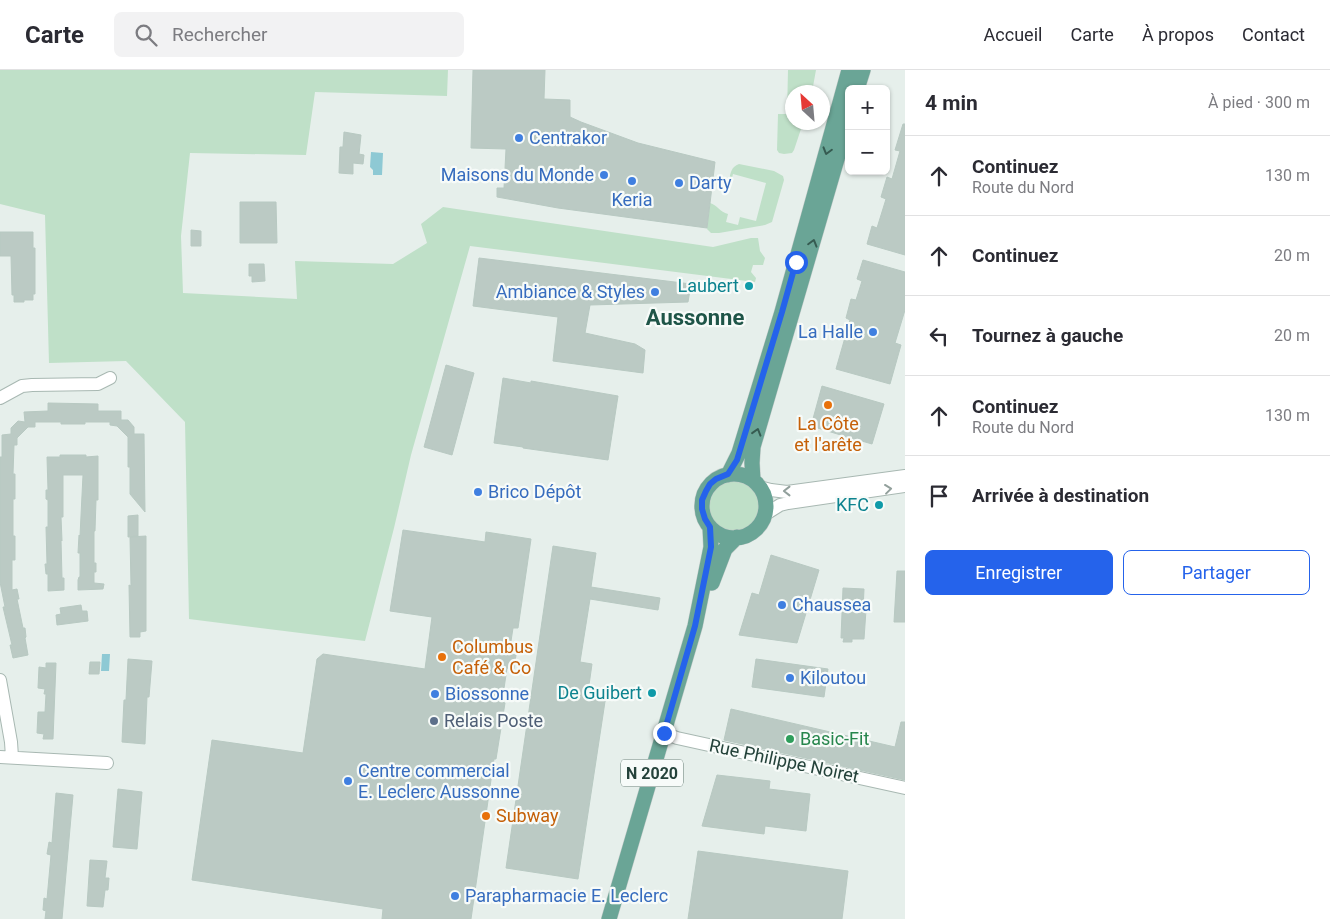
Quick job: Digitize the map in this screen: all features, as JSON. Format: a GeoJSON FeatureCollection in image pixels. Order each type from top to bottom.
{"type":"FeatureCollection","features":[{"type":"Feature","properties":{"kind":"main road"},"geometry":{"type":"LineString","coordinates":[[728,474],[739,453],[782,312],[850,70]]}},
{"type":"Feature","properties":{"kind":"main road"},"geometry":{"type":"LineString","coordinates":[[858,85],[863,70]]}},
{"type":"Feature","properties":{"kind":"main road"},"geometry":{"type":"LineString","coordinates":[[756,483],[745,476],[728,474],[710,484],[702,500],[702,509],[710,527],[722,535],[737,537],[757,528],[764,515],[766,508],[765,500],[756,483],[752,463],[753,447],[845,130]]}},
{"type":"Feature","properties":{"kind":"main road","name":"N 2020"},"geometry":{"type":"LineString","coordinates":[[609,919],[695,626],[711,547],[710,527]]}},
{"type":"Feature","properties":{"kind":"main road","name":"N 2020"},"geometry":{"type":"LineString","coordinates":[[695,626],[722,555],[725,549],[737,537]]}},
{"type":"Feature","properties":{"kind":"street"},"geometry":{"type":"LineString","coordinates":[[0,398],[22,386],[32,384],[98,384],[110,378]]}},
{"type":"Feature","properties":{"kind":"street"},"geometry":{"type":"LineString","coordinates":[[756,483],[771,490],[787,492],[905,476]]}},
{"type":"Feature","properties":{"kind":"street"},"geometry":{"type":"LineString","coordinates":[[764,515],[780,505],[788,503],[905,486]]}},
{"type":"Feature","properties":{"kind":"street"},"geometry":{"type":"LineString","coordinates":[[0,680],[12,742],[6,757],[107,763]]}},
{"type":"Feature","properties":{"kind":"street","name":"Rue Philippe Noiret"},"geometry":{"type":"LineString","coordinates":[[664,733],[677,738],[905,788]]}},
{"type":"Feature","properties":{"kind":"green space"},"geometry":{"type":"Polygon","coordinates":[[[0,70],[448,70],[447,96],[315,92],[306,155],[190,153],[181,236],[183,293],[297,299],[295,261],[393,264],[427,243],[421,224],[443,207],[713,247],[758,238],[760,251],[765,258],[763,265],[753,265],[751,272],[756,278],[755,282],[470,246],[411,455],[365,641],[189,619],[185,422],[126,361],[49,363],[45,215],[0,204],[0,70]]]}},
{"type":"Feature","properties":{"kind":"green space"},"geometry":{"type":"Polygon","coordinates":[[[788,70],[816,70],[813,85],[788,85],[788,70]]]}},
{"type":"Feature","properties":{"kind":"green space"},"geometry":{"type":"Polygon","coordinates":[[[778,114],[785,114],[785,130],[801,130],[792,153],[779,153],[777,150],[778,114]]]}},
{"type":"Feature","properties":{"kind":"green space"},"geometry":{"type":"Polygon","coordinates":[[[739,164],[774,171],[783,176],[784,180],[772,222],[765,225],[711,233],[707,229],[710,203],[728,214],[726,222],[738,225],[740,217],[756,221],[766,183],[733,174],[731,181],[729,180],[733,168],[739,164]]]}},
{"type":"Feature","properties":{"kind":"green space"},"geometry":{"type":"Polygon","coordinates":[[[729,481],[739,481],[752,488],[759,501],[759,511],[752,524],[739,531],[729,531],[720,527],[713,520],[709,511],[709,501],[713,492],[720,485],[729,481]]]}},
{"type":"Feature","properties":{"kind":"water"},"geometry":{"type":"Polygon","coordinates":[[[371,152],[383,153],[382,175],[373,175],[373,170],[370,167],[371,152]]]}},
{"type":"Feature","properties":{"kind":"water"},"geometry":{"type":"Polygon","coordinates":[[[102,654],[110,654],[109,671],[101,671],[102,654]]]}},
{"type":"Feature","properties":{"kind":"building"},"geometry":{"type":"Polygon","coordinates":[[[473,70],[545,70],[544,99],[570,100],[570,117],[638,143],[715,162],[707,228],[558,208],[497,197],[497,188],[504,188],[506,149],[471,148],[473,70]]]}},
{"type":"Feature","properties":{"kind":"building"},"geometry":{"type":"Polygon","coordinates":[[[903,124],[905,124],[905,255],[867,244],[872,226],[877,228],[886,199],[881,197],[887,177],[892,179],[900,151],[895,150],[903,124]]]}},
{"type":"Feature","properties":{"kind":"building"},"geometry":{"type":"Polygon","coordinates":[[[344,132],[361,135],[359,154],[364,155],[363,164],[353,163],[353,174],[339,173],[340,147],[343,147],[344,132]]]}},
{"type":"Feature","properties":{"kind":"building"},"geometry":{"type":"Polygon","coordinates":[[[240,202],[276,202],[277,243],[240,243],[240,202]]]}},
{"type":"Feature","properties":{"kind":"building"},"geometry":{"type":"Polygon","coordinates":[[[191,230],[201,231],[201,246],[191,246],[191,230]]]}},
{"type":"Feature","properties":{"kind":"building"},"geometry":{"type":"Polygon","coordinates":[[[0,232],[33,232],[35,294],[33,294],[33,300],[14,302],[14,295],[12,295],[11,256],[0,256],[0,232]]]}},
{"type":"Feature","properties":{"kind":"building"},"geometry":{"type":"Polygon","coordinates":[[[479,258],[691,284],[688,302],[590,305],[585,333],[635,344],[645,350],[643,373],[553,361],[558,317],[473,306],[479,258]]]}},
{"type":"Feature","properties":{"kind":"building","name":"La Halle"},"geometry":{"type":"Polygon","coordinates":[[[863,260],[905,272],[905,310],[895,343],[901,345],[890,384],[836,369],[850,320],[846,318],[851,299],[856,300],[862,281],[857,279],[863,260]]]}},
{"type":"Feature","properties":{"kind":"building"},"geometry":{"type":"Polygon","coordinates":[[[249,264],[264,264],[265,281],[252,282],[252,276],[249,276],[249,264]]]}},
{"type":"Feature","properties":{"kind":"building"},"geometry":{"type":"Polygon","coordinates":[[[446,365],[474,373],[452,455],[424,447],[446,365]]]}},
{"type":"Feature","properties":{"kind":"building","name":"Brico Dépôt"},"geometry":{"type":"Polygon","coordinates":[[[503,378],[618,396],[608,460],[494,443],[503,378]]]}},
{"type":"Feature","properties":{"kind":"building"},"geometry":{"type":"Polygon","coordinates":[[[822,386],[884,404],[872,444],[855,439],[848,442],[844,436],[811,426],[822,386]]]}},
{"type":"Feature","properties":{"kind":"building"},"geometry":{"type":"Polygon","coordinates":[[[48,403],[98,404],[98,411],[121,411],[121,420],[128,420],[134,427],[134,434],[144,434],[145,512],[130,494],[128,437],[117,426],[110,425],[110,422],[61,424],[61,422],[35,422],[35,427],[28,427],[17,438],[17,445],[14,445],[13,474],[15,474],[13,536],[15,536],[15,560],[12,560],[12,590],[17,589],[19,599],[17,599],[23,628],[25,628],[28,655],[13,658],[0,582],[0,457],[2,457],[2,435],[11,434],[11,428],[18,421],[25,422],[24,412],[48,411],[48,403]]]}},
{"type":"Feature","properties":{"kind":"building"},"geometry":{"type":"Polygon","coordinates":[[[60,455],[98,456],[98,500],[96,500],[94,531],[94,563],[96,563],[96,572],[94,572],[94,583],[104,584],[103,589],[78,590],[80,553],[78,553],[83,475],[63,475],[61,540],[64,590],[48,591],[48,574],[46,574],[45,564],[47,564],[46,527],[48,527],[48,500],[46,499],[46,490],[48,490],[47,457],[60,457],[60,455]]]}},
{"type":"Feature","properties":{"kind":"building"},"geometry":{"type":"Polygon","coordinates":[[[138,515],[138,536],[128,537],[128,516],[138,515]]]}},
{"type":"Feature","properties":{"kind":"building","name":"Centre commercial E. Leclerc Aussonne"},"geometry":{"type":"Polygon","coordinates":[[[403,530],[485,542],[486,532],[531,539],[518,628],[513,628],[509,654],[516,655],[514,669],[507,668],[502,702],[505,703],[496,759],[494,759],[471,919],[382,919],[383,909],[192,880],[212,740],[303,753],[317,659],[323,654],[425,669],[432,617],[390,611],[403,530]]]}},
{"type":"Feature","properties":{"kind":"building"},"geometry":{"type":"Polygon","coordinates":[[[146,536],[146,631],[140,632],[140,637],[130,637],[130,537],[146,536]]]}},
{"type":"Feature","properties":{"kind":"building"},"geometry":{"type":"Polygon","coordinates":[[[553,546],[596,553],[591,587],[660,598],[658,610],[590,599],[580,662],[592,664],[588,692],[606,695],[578,879],[506,868],[553,546]]]}},
{"type":"Feature","properties":{"kind":"building","name":"Chaussea"},"geometry":{"type":"Polygon","coordinates":[[[771,555],[819,570],[797,643],[739,635],[752,593],[759,595],[771,555]]]}},
{"type":"Feature","properties":{"kind":"building"},"geometry":{"type":"Polygon","coordinates":[[[897,571],[905,571],[905,622],[894,622],[897,571]]]}},
{"type":"Feature","properties":{"kind":"building"},"geometry":{"type":"Polygon","coordinates":[[[843,588],[864,589],[863,610],[866,610],[864,639],[852,639],[852,642],[843,642],[844,638],[841,638],[843,588]]]}},
{"type":"Feature","properties":{"kind":"building"},"geometry":{"type":"Polygon","coordinates":[[[81,605],[82,611],[87,611],[88,621],[57,625],[56,615],[61,614],[60,608],[81,605]]]}},
{"type":"Feature","properties":{"kind":"building"},"geometry":{"type":"Polygon","coordinates":[[[128,659],[152,661],[149,697],[147,697],[145,744],[122,742],[128,659]]]}},
{"type":"Feature","properties":{"kind":"building","name":"Kiloutou"},"geometry":{"type":"Polygon","coordinates":[[[756,659],[828,669],[824,697],[752,687],[756,659]]]}},
{"type":"Feature","properties":{"kind":"building"},"geometry":{"type":"Polygon","coordinates":[[[90,662],[100,662],[99,674],[89,674],[90,662]]]}},
{"type":"Feature","properties":{"kind":"building"},"geometry":{"type":"Polygon","coordinates":[[[46,663],[56,663],[53,739],[43,739],[44,734],[37,733],[38,712],[45,712],[46,694],[44,694],[45,689],[38,688],[39,667],[46,668],[46,663]]]}},
{"type":"Feature","properties":{"kind":"building","name":"Basic-Fit"},"geometry":{"type":"Polygon","coordinates":[[[731,709],[895,747],[901,722],[905,722],[905,780],[724,740],[731,709]]]}},
{"type":"Feature","properties":{"kind":"building"},"geometry":{"type":"Polygon","coordinates":[[[717,775],[770,781],[769,789],[810,794],[806,831],[765,826],[764,834],[702,826],[717,775]]]}},
{"type":"Feature","properties":{"kind":"building"},"geometry":{"type":"Polygon","coordinates":[[[118,789],[142,792],[137,849],[113,847],[118,789]]]}},
{"type":"Feature","properties":{"kind":"building"},"geometry":{"type":"Polygon","coordinates":[[[56,793],[73,795],[62,919],[45,919],[46,911],[43,910],[44,898],[47,899],[51,855],[47,854],[49,842],[52,843],[56,793]]]}},
{"type":"Feature","properties":{"kind":"building"},"geometry":{"type":"Polygon","coordinates":[[[698,851],[848,871],[842,919],[688,919],[698,851]]]}},
{"type":"Feature","properties":{"kind":"building"},"geometry":{"type":"Polygon","coordinates":[[[90,860],[107,861],[105,878],[109,878],[108,890],[105,890],[103,907],[87,906],[90,860]]]}},
{"type":"Feature","properties":{"kind":"place","name":"Centrakor"},"geometry":{"type":"Point","coordinates":[519,138]}},
{"type":"Feature","properties":{"kind":"place","name":"Maisons du Monde"},"geometry":{"type":"Point","coordinates":[604,175]}},
{"type":"Feature","properties":{"kind":"place","name":"Keria"},"geometry":{"type":"Point","coordinates":[632,181]}},
{"type":"Feature","properties":{"kind":"place","name":"Darty"},"geometry":{"type":"Point","coordinates":[679,183]}},
{"type":"Feature","properties":{"kind":"place","name":"Laubert"},"geometry":{"type":"Point","coordinates":[749,286]}},
{"type":"Feature","properties":{"kind":"place","name":"Ambiance & Styles"},"geometry":{"type":"Point","coordinates":[655,292]}},
{"type":"Feature","properties":{"kind":"place","name":"La Halle"},"geometry":{"type":"Point","coordinates":[873,332]}},
{"type":"Feature","properties":{"kind":"place","name":"La Côte et l'arête"},"geometry":{"type":"Point","coordinates":[828,405]}},
{"type":"Feature","properties":{"kind":"place","name":"Brico Dépôt"},"geometry":{"type":"Point","coordinates":[478,492]}},
{"type":"Feature","properties":{"kind":"place","name":"KFC"},"geometry":{"type":"Point","coordinates":[879,505]}},
{"type":"Feature","properties":{"kind":"place","name":"Chaussea"},"geometry":{"type":"Point","coordinates":[782,605]}},
{"type":"Feature","properties":{"kind":"place","name":"Columbus Café & Co"},"geometry":{"type":"Point","coordinates":[442,657]}},
{"type":"Feature","properties":{"kind":"place","name":"Kiloutou"},"geometry":{"type":"Point","coordinates":[790,678]}},
{"type":"Feature","properties":{"kind":"place","name":"De Guibert"},"geometry":{"type":"Point","coordinates":[652,693]}},
{"type":"Feature","properties":{"kind":"place","name":"Biossonne"},"geometry":{"type":"Point","coordinates":[435,694]}},
{"type":"Feature","properties":{"kind":"place","name":"Relais Poste"},"geometry":{"type":"Point","coordinates":[434,721]}},
{"type":"Feature","properties":{"kind":"place","name":"Basic-Fit"},"geometry":{"type":"Point","coordinates":[790,739]}},
{"type":"Feature","properties":{"kind":"place","name":"Centre commercial E. Leclerc Aussonne"},"geometry":{"type":"Point","coordinates":[348,781]}},
{"type":"Feature","properties":{"kind":"place","name":"Subway"},"geometry":{"type":"Point","coordinates":[486,816]}},
{"type":"Feature","properties":{"kind":"place","name":"Parapharmacie E. Leclerc"},"geometry":{"type":"Point","coordinates":[455,896]}},
{"type":"Feature","properties":{"kind":"district","name":"Aussonne"},"geometry":{"type":"Point","coordinates":[695,317]}},
{"type":"Feature","properties":{"kind":"route"},"geometry":{"type":"LineString","coordinates":[[664,733],[695,626],[711,547],[710,527],[702,509],[702,500],[710,484],[728,474],[737,460],[796,262]]}}]}
